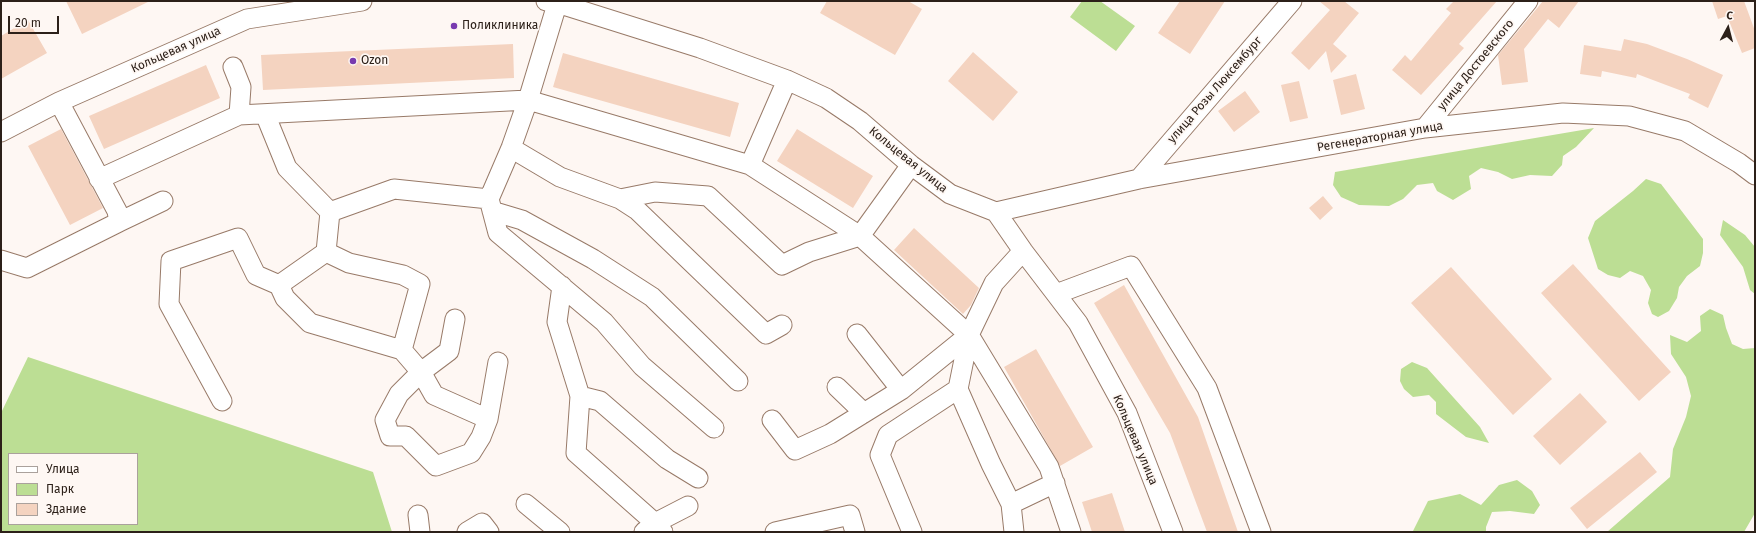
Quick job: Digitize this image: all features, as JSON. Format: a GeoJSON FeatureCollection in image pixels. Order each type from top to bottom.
{"type":"FeatureCollection","features":[{"type":"Feature","properties":{"kind":"street","name":"Кольцевая улица"},"geometry":{"type":"LineString","coordinates":[[1,132],[59,102],[247,19],[362,1]]}},
{"type":"Feature","properties":{"kind":"street","name":"улица Розы Люксембург"},"geometry":{"type":"LineString","coordinates":[[1139,179],[1292,1]]}},
{"type":"Feature","properties":{"kind":"street","name":"улица Достоевского"},"geometry":{"type":"LineString","coordinates":[[1425,128],[1528,1]]}},
{"type":"Feature","properties":{"kind":"street","name":"Кольцевая улица"},"geometry":{"type":"LineString","coordinates":[[554,2],[700,48],[787,80],[826,98],[860,121],[911,165],[950,194],[996,212],[1022,251],[1078,323],[1127,413],[1173,532]]}},
{"type":"Feature","properties":{"kind":"street"},"geometry":{"type":"LineString","coordinates":[[554,2],[528,100],[491,205],[498,233],[604,322],[642,366],[714,428]]}},
{"type":"Feature","properties":{"kind":"street"},"geometry":{"type":"LineString","coordinates":[[233,67],[241,87],[239,115]]}},
{"type":"Feature","properties":{"kind":"street"},"geometry":{"type":"LineString","coordinates":[[750,165],[787,80]]}},
{"type":"Feature","properties":{"kind":"street"},"geometry":{"type":"LineString","coordinates":[[99,179],[239,115],[528,100],[750,165],[860,236],[969,335],[1049,467],[1056,483],[1070,532]]}},
{"type":"Feature","properties":{"kind":"street"},"geometry":{"type":"LineString","coordinates":[[59,102],[117,211],[119,222]]}},
{"type":"Feature","properties":{"kind":"street","name":"Регенераторная улица"},"geometry":{"type":"LineString","coordinates":[[996,212],[1139,179],[1425,128],[1563,113],[1629,116],[1685,131],[1739,163],[1755,175]]}},
{"type":"Feature","properties":{"kind":"street"},"geometry":{"type":"LineString","coordinates":[[265,114],[288,168],[330,212],[326,252],[278,285]]}},
{"type":"Feature","properties":{"kind":"street"},"geometry":{"type":"LineString","coordinates":[[511,148],[560,177],[620,199],[637,210],[766,334],[782,325]]}},
{"type":"Feature","properties":{"kind":"street"},"geometry":{"type":"LineString","coordinates":[[620,199],[656,192],[708,196],[782,264],[809,252],[860,236],[911,165]]}},
{"type":"Feature","properties":{"kind":"street"},"geometry":{"type":"LineString","coordinates":[[330,212],[394,189],[491,205],[522,220],[593,259],[652,296],[738,381]]}},
{"type":"Feature","properties":{"kind":"street"},"geometry":{"type":"LineString","coordinates":[[1,260],[27,268],[163,201]]}},
{"type":"Feature","properties":{"kind":"street"},"geometry":{"type":"LineString","coordinates":[[222,400],[169,304],[172,261],[238,238],[256,275],[278,285],[285,298],[310,323],[402,350],[421,372],[434,395],[488,419]]}},
{"type":"Feature","properties":{"kind":"street"},"geometry":{"type":"LineString","coordinates":[[1014,532],[1011,504],[991,464],[958,389],[969,335],[994,282],[1022,251]]}},
{"type":"Feature","properties":{"kind":"street"},"geometry":{"type":"LineString","coordinates":[[326,252],[349,263],[403,275],[420,284],[402,350]]}},
{"type":"Feature","properties":{"kind":"street"},"geometry":{"type":"LineString","coordinates":[[1056,294],[1131,266],[1207,388],[1261,532]]}},
{"type":"Feature","properties":{"kind":"street"},"geometry":{"type":"LineString","coordinates":[[562,286],[557,322],[580,396],[576,453],[654,529],[688,506]]}},
{"type":"Feature","properties":{"kind":"street"},"geometry":{"type":"LineString","coordinates":[[455,319],[449,351],[421,372],[399,394],[385,420],[390,436],[406,436],[436,466],[471,453],[481,437],[488,419],[498,362]]}},
{"type":"Feature","properties":{"kind":"street"},"geometry":{"type":"LineString","coordinates":[[857,334],[901,390]]}},
{"type":"Feature","properties":{"kind":"street"},"geometry":{"type":"LineString","coordinates":[[772,420],[796,450],[830,434],[901,390],[969,335]]}},
{"type":"Feature","properties":{"kind":"street"},"geometry":{"type":"LineString","coordinates":[[837,387],[864,413]]}},
{"type":"Feature","properties":{"kind":"street"},"geometry":{"type":"LineString","coordinates":[[912,532],[880,455],[888,435],[958,389]]}},
{"type":"Feature","properties":{"kind":"street"},"geometry":{"type":"LineString","coordinates":[[580,396],[600,401],[667,460],[698,478]]}},
{"type":"Feature","properties":{"kind":"street"},"geometry":{"type":"LineString","coordinates":[[1011,504],[1056,483]]}},
{"type":"Feature","properties":{"kind":"street"},"geometry":{"type":"LineString","coordinates":[[526,504],[560,532]]}},
{"type":"Feature","properties":{"kind":"street"},"geometry":{"type":"LineString","coordinates":[[775,532],[850,515],[855,532]]}},
{"type":"Feature","properties":{"kind":"street"},"geometry":{"type":"LineString","coordinates":[[467,532],[482,523],[489,532]]}},
{"type":"Feature","properties":{"kind":"green space"},"geometry":{"type":"Polygon","coordinates":[[[1082,1],[1100,1],[1135,26],[1116,51],[1070,17],[1082,1]]]}},
{"type":"Feature","properties":{"kind":"green space"},"geometry":{"type":"Polygon","coordinates":[[[1594,128],[1576,147],[1563,156],[1562,165],[1552,176],[1530,175],[1512,179],[1498,172],[1481,168],[1469,176],[1471,189],[1453,200],[1437,191],[1433,183],[1417,185],[1403,199],[1389,206],[1359,205],[1341,197],[1333,185],[1335,172],[1594,128]]]}},
{"type":"Feature","properties":{"kind":"green space"},"geometry":{"type":"Polygon","coordinates":[[[1646,179],[1661,184],[1703,239],[1703,253],[1700,266],[1687,276],[1679,287],[1677,298],[1669,311],[1658,317],[1652,314],[1648,303],[1651,290],[1643,276],[1630,271],[1620,278],[1608,275],[1598,269],[1588,238],[1595,221],[1646,179]]]}},
{"type":"Feature","properties":{"kind":"green space"},"geometry":{"type":"Polygon","coordinates":[[[1723,220],[1745,235],[1755,247],[1755,294],[1750,290],[1743,267],[1720,235],[1723,220]]]}},
{"type":"Feature","properties":{"kind":"green space"},"geometry":{"type":"Polygon","coordinates":[[[1710,309],[1723,315],[1732,344],[1743,349],[1755,348],[1755,513],[1744,532],[1607,532],[1670,477],[1673,449],[1686,417],[1691,396],[1686,377],[1671,354],[1670,335],[1687,342],[1701,331],[1700,316],[1710,309]]]}},
{"type":"Feature","properties":{"kind":"green space"},"geometry":{"type":"Polygon","coordinates":[[[28,357],[373,472],[392,532],[1,532],[1,413],[28,357]]]}},
{"type":"Feature","properties":{"kind":"green space"},"geometry":{"type":"Polygon","coordinates":[[[1412,362],[1427,368],[1480,427],[1489,443],[1466,437],[1436,414],[1436,402],[1429,395],[1413,397],[1404,389],[1400,381],[1401,369],[1412,362]]]}},
{"type":"Feature","properties":{"kind":"green space"},"geometry":{"type":"Polygon","coordinates":[[[1517,480],[1532,491],[1540,505],[1534,514],[1510,511],[1492,512],[1486,527],[1486,532],[1413,531],[1428,501],[1460,494],[1481,505],[1499,485],[1517,480]]]}},
{"type":"Feature","properties":{"kind":"building"},"geometry":{"type":"Polygon","coordinates":[[[66,1],[150,1],[82,34],[66,1]]]}},
{"type":"Feature","properties":{"kind":"building"},"geometry":{"type":"Polygon","coordinates":[[[827,1],[908,1],[922,9],[895,55],[820,13],[827,1]]]}},
{"type":"Feature","properties":{"kind":"building"},"geometry":{"type":"Polygon","coordinates":[[[1180,1],[1225,1],[1190,54],[1158,33],[1180,1]]]}},
{"type":"Feature","properties":{"kind":"building"},"geometry":{"type":"Polygon","coordinates":[[[1319,1],[1344,1],[1359,13],[1333,44],[1347,56],[1331,73],[1326,51],[1309,70],[1291,53],[1330,10],[1319,1]]]}},
{"type":"Feature","properties":{"kind":"building"},"geometry":{"type":"Polygon","coordinates":[[[1454,1],[1497,1],[1459,44],[1464,48],[1421,95],[1392,70],[1405,55],[1411,61],[1451,13],[1446,9],[1454,1]]]}},
{"type":"Feature","properties":{"kind":"building"},"geometry":{"type":"Polygon","coordinates":[[[1543,1],[1579,1],[1559,28],[1548,19],[1524,49],[1528,82],[1502,85],[1498,55],[1543,1]]]}},
{"type":"Feature","properties":{"kind":"building"},"geometry":{"type":"Polygon","coordinates":[[[1712,1],[1744,1],[1755,31],[1755,48],[1742,53],[1727,16],[1718,19],[1712,1]]]}},
{"type":"Feature","properties":{"kind":"building"},"geometry":{"type":"Polygon","coordinates":[[[28,20],[47,53],[1,79],[1,36],[28,20]]]}},
{"type":"Feature","properties":{"kind":"building"},"geometry":{"type":"Polygon","coordinates":[[[1624,39],[1647,44],[1687,59],[1723,75],[1708,108],[1688,98],[1690,94],[1637,74],[1636,78],[1602,71],[1601,77],[1580,74],[1584,45],[1621,51],[1624,39]]]}},
{"type":"Feature","properties":{"kind":"building"},"geometry":{"type":"Polygon","coordinates":[[[513,44],[514,78],[263,90],[261,55],[513,44]]]}},
{"type":"Feature","properties":{"kind":"building"},"geometry":{"type":"Polygon","coordinates":[[[973,52],[1018,92],[993,121],[948,81],[973,52]]]}},
{"type":"Feature","properties":{"kind":"building"},"geometry":{"type":"Polygon","coordinates":[[[563,53],[739,103],[730,137],[553,87],[563,53]]]}},
{"type":"Feature","properties":{"kind":"building"},"geometry":{"type":"Polygon","coordinates":[[[206,65],[220,98],[104,149],[89,116],[206,65]]]}},
{"type":"Feature","properties":{"kind":"building"},"geometry":{"type":"Polygon","coordinates":[[[1356,74],[1365,109],[1341,115],[1333,80],[1356,74]]]}},
{"type":"Feature","properties":{"kind":"building"},"geometry":{"type":"Polygon","coordinates":[[[1299,81],[1308,118],[1290,122],[1281,85],[1299,81]]]}},
{"type":"Feature","properties":{"kind":"building"},"geometry":{"type":"Polygon","coordinates":[[[1245,91],[1260,112],[1234,132],[1218,111],[1245,91]]]}},
{"type":"Feature","properties":{"kind":"building"},"geometry":{"type":"Polygon","coordinates":[[[61,129],[103,208],[70,225],[28,146],[61,129]]]}},
{"type":"Feature","properties":{"kind":"building"},"geometry":{"type":"Polygon","coordinates":[[[797,129],[873,176],[853,208],[777,161],[797,129]]]}},
{"type":"Feature","properties":{"kind":"building"},"geometry":{"type":"Polygon","coordinates":[[[1323,196],[1333,208],[1320,220],[1309,208],[1323,196]]]}},
{"type":"Feature","properties":{"kind":"building"},"geometry":{"type":"Polygon","coordinates":[[[914,228],[979,288],[971,305],[963,314],[894,250],[914,228]]]}},
{"type":"Feature","properties":{"kind":"building"},"geometry":{"type":"Polygon","coordinates":[[[1573,264],[1671,372],[1639,401],[1541,293],[1573,264]]]}},
{"type":"Feature","properties":{"kind":"building"},"geometry":{"type":"Polygon","coordinates":[[[1451,267],[1552,379],[1513,415],[1411,303],[1451,267]]]}},
{"type":"Feature","properties":{"kind":"building"},"geometry":{"type":"Polygon","coordinates":[[[1124,285],[1198,417],[1238,532],[1207,532],[1170,433],[1094,303],[1124,285]]]}},
{"type":"Feature","properties":{"kind":"building"},"geometry":{"type":"Polygon","coordinates":[[[1036,349],[1093,447],[1060,466],[1004,367],[1036,349]]]}},
{"type":"Feature","properties":{"kind":"building"},"geometry":{"type":"Polygon","coordinates":[[[1580,393],[1607,422],[1560,465],[1533,436],[1580,393]]]}},
{"type":"Feature","properties":{"kind":"building"},"geometry":{"type":"Polygon","coordinates":[[[1640,452],[1657,472],[1587,529],[1570,508],[1640,452]]]}},
{"type":"Feature","properties":{"kind":"building"},"geometry":{"type":"Polygon","coordinates":[[[1112,493],[1125,532],[1092,532],[1082,502],[1112,493]]]}},
{"type":"Feature","properties":{"kind":"place","name":"Поликлиника"},"geometry":{"type":"Point","coordinates":[454,26]}},
{"type":"Feature","properties":{"kind":"place","name":"Ozon"},"geometry":{"type":"Point","coordinates":[353,61]}}]}
